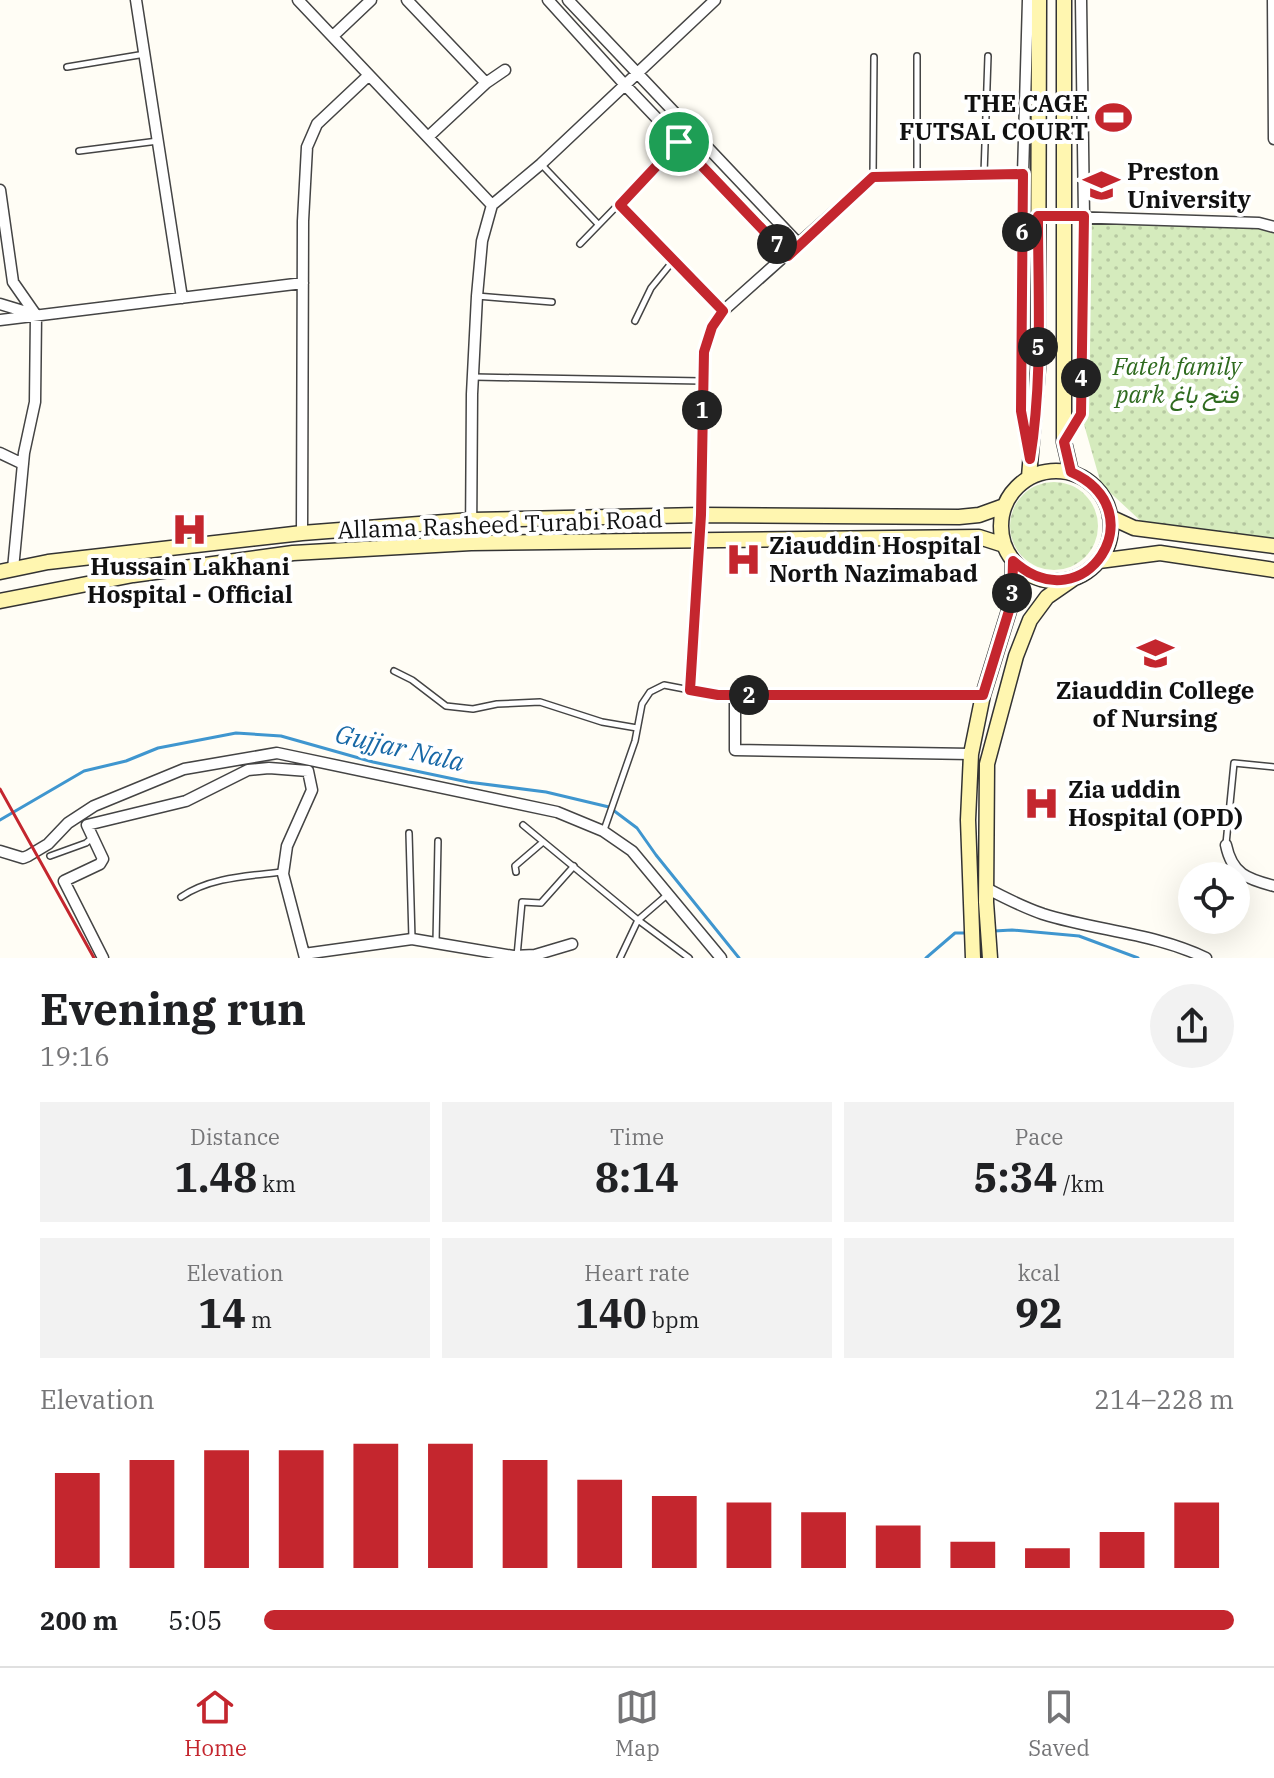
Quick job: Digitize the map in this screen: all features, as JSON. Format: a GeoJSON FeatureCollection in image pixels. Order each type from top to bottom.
{"type":"FeatureCollection","features":[{"type":"Feature","properties":{"kind":"main road"},"geometry":{"type":"LineString","coordinates":[[1029,477],[1038,368],[1039,0]]}},
{"type":"Feature","properties":{"kind":"main road"},"geometry":{"type":"LineString","coordinates":[[1064,0],[1064,442],[1071,472]]}},
{"type":"Feature","properties":{"kind":"main road"},"geometry":{"type":"LineString","coordinates":[[990,958],[986,895],[987,764],[1016,656],[1030,620],[1047,597],[1087,571],[1099,561],[1111,532],[1106,502],[1097,489],[1071,472],[1043,472],[1017,486],[1004,506],[1000,528],[1004,545],[1013,561],[1026,573],[1042,580],[1073,579]]}},
{"type":"Feature","properties":{"kind":"main road","name":"Allama Rasheed Turabi Road"},"geometry":{"type":"LineString","coordinates":[[7,570],[48,562],[302,533],[471,520],[701,515],[959,517],[979,515],[1004,506]]}},
{"type":"Feature","properties":{"kind":"main road"},"geometry":{"type":"LineString","coordinates":[[1110,517],[1134,528],[1274,546]]}},
{"type":"Feature","properties":{"kind":"main road"},"geometry":{"type":"LineString","coordinates":[[352,529],[354,550]]}},
{"type":"Feature","properties":{"kind":"main road","name":"Allama Rasheed Turabi Road"},"geometry":{"type":"LineString","coordinates":[[0,601],[133,575],[260,558],[471,543],[979,537],[1004,545]]}},
{"type":"Feature","properties":{"kind":"main road"},"geometry":{"type":"LineString","coordinates":[[258,538],[260,558]]}},
{"type":"Feature","properties":{"kind":"main road"},"geometry":{"type":"LineString","coordinates":[[1099,561],[1160,553],[1274,570]]}},
{"type":"Feature","properties":{"kind":"main road"},"geometry":{"type":"LineString","coordinates":[[973,958],[968,820],[971,754],[983,695],[1012,601],[1013,561]]}},
{"type":"Feature","properties":{"kind":"street"},"geometry":{"type":"LineString","coordinates":[[136,0],[182,298]]}},
{"type":"Feature","properties":{"kind":"street"},"geometry":{"type":"LineString","coordinates":[[298,0],[492,205]]}},
{"type":"Feature","properties":{"kind":"street"},"geometry":{"type":"LineString","coordinates":[[333,36],[371,0]]}},
{"type":"Feature","properties":{"kind":"street"},"geometry":{"type":"LineString","coordinates":[[407,0],[486,83]]}},
{"type":"Feature","properties":{"kind":"street"},"geometry":{"type":"LineString","coordinates":[[548,0],[788,256]]}},
{"type":"Feature","properties":{"kind":"street"},"geometry":{"type":"LineString","coordinates":[[568,0],[799,244]]}},
{"type":"Feature","properties":{"kind":"street"},"geometry":{"type":"LineString","coordinates":[[471,543],[477,296],[482,241],[492,205],[541,164],[715,0]]}},
{"type":"Feature","properties":{"kind":"street"},"geometry":{"type":"LineString","coordinates":[[1028,0],[1021,411],[1030,459]]}},
{"type":"Feature","properties":{"kind":"street"},"geometry":{"type":"LineString","coordinates":[[1064,442],[1081,414],[1084,216],[1081,0]]}},
{"type":"Feature","properties":{"kind":"street"},"geometry":{"type":"LineString","coordinates":[[1273,0],[1274,139]]}},
{"type":"Feature","properties":{"kind":"street"},"geometry":{"type":"LineString","coordinates":[[428,137],[486,83],[505,70]]}},
{"type":"Feature","properties":{"kind":"street"},"geometry":{"type":"LineString","coordinates":[[302,533],[307,147],[317,124],[369,75]]}},
{"type":"Feature","properties":{"kind":"street"},"geometry":{"type":"LineString","coordinates":[[983,695],[735,695],[690,690],[700,540],[704,352],[712,327],[723,311],[873,177],[1023,174]]}},
{"type":"Feature","properties":{"kind":"street"},"geometry":{"type":"LineString","coordinates":[[0,190],[13,282],[36,315],[35,402],[7,570]]}},
{"type":"Feature","properties":{"kind":"street"},"geometry":{"type":"LineString","coordinates":[[1038,216],[1259,223],[1274,227]]}},
{"type":"Feature","properties":{"kind":"street"},"geometry":{"type":"LineString","coordinates":[[0,320],[303,283]]}},
{"type":"Feature","properties":{"kind":"street"},"geometry":{"type":"LineString","coordinates":[[0,304],[36,315]]}},
{"type":"Feature","properties":{"kind":"street"},"geometry":{"type":"LineString","coordinates":[[0,453],[23,464]]}},
{"type":"Feature","properties":{"kind":"street"},"geometry":{"type":"LineString","coordinates":[[735,695],[735,750],[971,754]]}},
{"type":"Feature","properties":{"kind":"street"},"geometry":{"type":"LineString","coordinates":[[0,851],[23,858],[48,844],[68,823],[94,806],[184,769],[270,752],[557,812],[603,831],[632,851],[721,958]]}},
{"type":"Feature","properties":{"kind":"street"},"geometry":{"type":"LineString","coordinates":[[103,958],[64,881],[100,864],[103,859],[87,825],[186,801],[248,770],[269,768],[308,771],[312,790],[287,846],[283,872],[304,956],[412,939],[469,953],[517,956],[535,955],[572,944]]}},
{"type":"Feature","properties":{"kind":"street"},"geometry":{"type":"LineString","coordinates":[[1226,845],[1230,863],[1249,879],[1274,886]]}},
{"type":"Feature","properties":{"kind":"street"},"geometry":{"type":"LineString","coordinates":[[986,895],[1046,915],[1120,930],[1206,958]]}},
{"type":"Feature","properties":{"kind":"lane"},"geometry":{"type":"LineString","coordinates":[[67,67],[146,54]]}},
{"type":"Feature","properties":{"kind":"lane"},"geometry":{"type":"LineString","coordinates":[[917,56],[917,176]]}},
{"type":"Feature","properties":{"kind":"lane"},"geometry":{"type":"LineString","coordinates":[[984,174],[988,56]]}},
{"type":"Feature","properties":{"kind":"lane"},"geometry":{"type":"LineString","coordinates":[[873,177],[874,57]]}},
{"type":"Feature","properties":{"kind":"lane"},"geometry":{"type":"LineString","coordinates":[[79,151],[159,141]]}},
{"type":"Feature","properties":{"kind":"lane"},"geometry":{"type":"LineString","coordinates":[[580,244],[679,142]]}},
{"type":"Feature","properties":{"kind":"lane"},"geometry":{"type":"LineString","coordinates":[[541,164],[598,224]]}},
{"type":"Feature","properties":{"kind":"lane"},"geometry":{"type":"LineString","coordinates":[[620,205],[723,311]]}},
{"type":"Feature","properties":{"kind":"lane"},"geometry":{"type":"LineString","coordinates":[[635,321],[651,288],[673,261]]}},
{"type":"Feature","properties":{"kind":"lane"},"geometry":{"type":"LineString","coordinates":[[477,296],[552,302]]}},
{"type":"Feature","properties":{"kind":"lane"},"geometry":{"type":"LineString","coordinates":[[473,377],[702,381]]}},
{"type":"Feature","properties":{"kind":"lane"},"geometry":{"type":"LineString","coordinates":[[394,671],[412,680],[446,706],[473,709],[497,704],[540,702],[602,722],[637,728]]}},
{"type":"Feature","properties":{"kind":"lane"},"geometry":{"type":"LineString","coordinates":[[603,831],[618,793],[642,704],[650,692],[664,685],[690,690]]}},
{"type":"Feature","properties":{"kind":"lane"},"geometry":{"type":"LineString","coordinates":[[1226,845],[1234,763],[1274,767]]}},
{"type":"Feature","properties":{"kind":"lane"},"geometry":{"type":"LineString","coordinates":[[523,825],[689,958]]}},
{"type":"Feature","properties":{"kind":"lane"},"geometry":{"type":"LineString","coordinates":[[409,833],[412,939]]}},
{"type":"Feature","properties":{"kind":"lane"},"geometry":{"type":"LineString","coordinates":[[50,856],[86,843],[93,837]]}},
{"type":"Feature","properties":{"kind":"lane"},"geometry":{"type":"LineString","coordinates":[[436,943],[438,841]]}},
{"type":"Feature","properties":{"kind":"lane"},"geometry":{"type":"LineString","coordinates":[[516,872],[515,866],[543,842]]}},
{"type":"Feature","properties":{"kind":"lane"},"geometry":{"type":"LineString","coordinates":[[517,956],[522,902],[541,903],[574,866]]}},
{"type":"Feature","properties":{"kind":"lane"},"geometry":{"type":"LineString","coordinates":[[181,897],[230,878],[283,872]]}},
{"type":"Feature","properties":{"kind":"lane"},"geometry":{"type":"LineString","coordinates":[[620,958],[638,920],[668,894]]}},
{"type":"Feature","properties":{"kind":"green space","name":"Fateh family park فتح باغ"},"geometry":{"type":"Polygon","coordinates":[[[1084,216],[1274,227],[1274,543],[1145,525],[1101,484],[1081,414],[1084,216]]]}},
{"type":"Feature","properties":{"kind":"green space"},"geometry":{"type":"Polygon","coordinates":[[[1054,482],[1071,485],[1085,495],[1095,509],[1098,526],[1095,543],[1085,557],[1071,567],[1054,570],[1037,567],[1023,557],[1013,543],[1010,526],[1013,509],[1023,495],[1037,485],[1054,482]]]}},
{"type":"Feature","properties":{"kind":"waterway","name":"Gujjar Nala"},"geometry":{"type":"LineString","coordinates":[[0,820],[84,771],[126,761],[158,748],[236,733],[281,736],[373,762],[468,782],[546,792],[609,807],[637,828],[739,958]]}},
{"type":"Feature","properties":{"kind":"waterway","name":"Gujjar Nala"},"geometry":{"type":"LineString","coordinates":[[994,931],[1079,936],[1138,958]]}},
{"type":"Feature","properties":{"kind":"waterway","name":"Gujjar Nala"},"geometry":{"type":"LineString","coordinates":[[926,958],[955,933],[966,933]]}},
{"type":"Feature","properties":{"kind":"railway"},"geometry":{"type":"LineString","coordinates":[[0,789],[94,958]]}},
{"type":"Feature","properties":{"kind":"place","name":"THE CAGE FUTSAL COURT"},"geometry":{"type":"Point","coordinates":[1114,117]}},
{"type":"Feature","properties":{"kind":"place","name":"Preston University"},"geometry":{"type":"Point","coordinates":[1101,185]}},
{"type":"Feature","properties":{"kind":"place","name":"Hussain Lakhani Hospital - Official"},"geometry":{"type":"Point","coordinates":[190,529]}},
{"type":"Feature","properties":{"kind":"place","name":"Ziauddin Hospital North Nazimabad"},"geometry":{"type":"Point","coordinates":[743,559]}},
{"type":"Feature","properties":{"kind":"place","name":"Ziauddin College of Nursing"},"geometry":{"type":"Point","coordinates":[1155,653]}},
{"type":"Feature","properties":{"kind":"place","name":"Zia uddin Hospital (OPD)"},"geometry":{"type":"Point","coordinates":[1042,803]}},
{"type":"Feature","properties":{"kind":"route"},"geometry":{"type":"LineString","coordinates":[[679,142],[788,256],[873,177],[1023,174],[1021,411],[1030,459],[1038,368],[1038,216],[1084,216],[1081,414],[1064,442],[1071,472],[1097,489],[1106,502],[1111,532],[1099,561],[1073,579],[1042,580],[1026,573],[1013,561],[1012,601],[983,695],[718,695],[690,690],[701,515],[704,352],[712,327],[723,311],[620,205],[679,142]]}}]}
